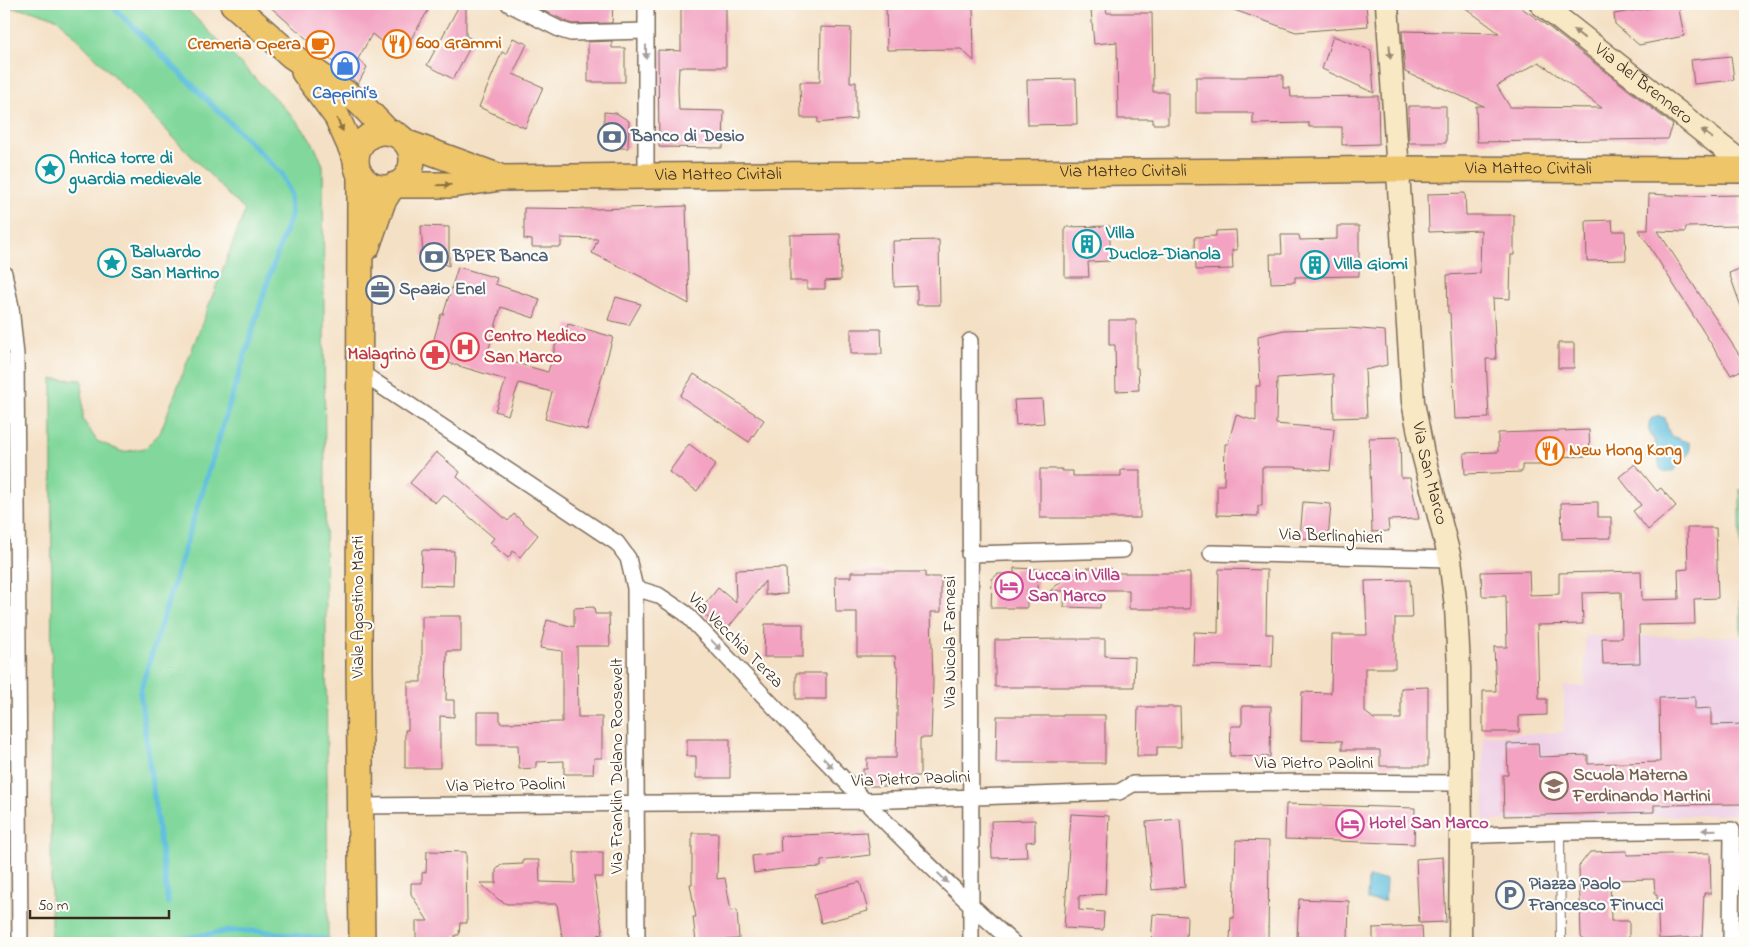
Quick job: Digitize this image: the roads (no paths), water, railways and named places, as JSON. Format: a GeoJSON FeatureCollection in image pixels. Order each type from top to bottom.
{"type":"FeatureCollection","features":[{"type":"Feature","properties":{"kind":"main road"},"geometry":{"type":"LineString","coordinates":[[233,4],[292,56],[359,102],[410,151],[412,165],[404,179],[394,186],[383,188],[366,182],[337,117],[292,56]]}},
{"type":"Feature","properties":{"kind":"main road"},"geometry":{"type":"LineString","coordinates":[[358,167],[358,149],[365,138],[378,132],[397,138]]}},
{"type":"Feature","properties":{"kind":"main road","name":"Via Matteo Civitali"},"geometry":{"type":"LineString","coordinates":[[397,138],[501,178]]}},
{"type":"Feature","properties":{"kind":"main road","name":"Viale Agostino Marti"},"geometry":{"type":"LineString","coordinates":[[358,167],[360,877],[362,943]]}},
{"type":"Feature","properties":{"kind":"main road","name":"Via Matteo Civitali"},"geometry":{"type":"LineString","coordinates":[[394,186],[452,184],[501,178],[646,176],[1256,172],[1397,169],[1745,170]]}},
{"type":"Feature","properties":{"kind":"main road","name":"Viale Agostino Marti"},"geometry":{"type":"LineString","coordinates":[[359,271],[381,206],[394,186]]}},
{"type":"Feature","properties":{"kind":"street"},"geometry":{"type":"LineString","coordinates":[[509,4],[561,30],[571,33],[646,31]]}},
{"type":"Feature","properties":{"kind":"street"},"geometry":{"type":"LineString","coordinates":[[646,4],[646,176]]}},
{"type":"Feature","properties":{"kind":"street","name":"Via San Marco"},"geometry":{"type":"LineString","coordinates":[[1387,4],[1413,402],[1423,454],[1450,559],[1455,590],[1458,637],[1461,836],[1460,943]]}},
{"type":"Feature","properties":{"kind":"street","name":"Via del Brennero"},"geometry":{"type":"LineString","coordinates":[[1541,4],[1745,164]]}},
{"type":"Feature","properties":{"kind":"street"},"geometry":{"type":"LineString","coordinates":[[4,273],[11,307],[16,355],[20,943]]}},
{"type":"Feature","properties":{"kind":"street","name":"Via Nicola Farnesi"},"geometry":{"type":"LineString","coordinates":[[970,341],[971,943]]}},
{"type":"Feature","properties":{"kind":"street"},"geometry":{"type":"LineString","coordinates":[[360,372],[617,543],[628,558],[635,588]]}},
{"type":"Feature","properties":{"kind":"street"},"geometry":{"type":"LineString","coordinates":[[969,554],[1123,550]]}},
{"type":"Feature","properties":{"kind":"street","name":"Via Berlinghieri"},"geometry":{"type":"LineString","coordinates":[[1211,552],[1450,559]]}},
{"type":"Feature","properties":{"kind":"street","name":"Via Vecchia Terza"},"geometry":{"type":"LineString","coordinates":[[635,588],[658,595],[685,612],[864,801],[971,906],[1013,943]]}},
{"type":"Feature","properties":{"kind":"street","name":"Via Franklin Delano Roosevelt"},"geometry":{"type":"LineString","coordinates":[[635,588],[638,943]]}},
{"type":"Feature","properties":{"kind":"street","name":"Via Pietro Paolini"},"geometry":{"type":"LineString","coordinates":[[361,806],[864,801],[1119,792],[1133,784],[1460,783]]}},
{"type":"Feature","properties":{"kind":"street"},"geometry":{"type":"LineString","coordinates":[[1461,836],[1560,832],[1732,830],[1731,943]]}},
{"type":"Feature","properties":{"kind":"lane"},"geometry":{"type":"LineString","coordinates":[[1560,832],[1561,943]]}},
{"type":"Feature","properties":{"kind":"water"},"geometry":{"type":"Polygon","coordinates":[[[1658,416],[1665,418],[1671,436],[1690,443],[1690,452],[1673,471],[1665,472],[1660,468],[1656,444],[1649,430],[1651,419],[1658,416]]]}},
{"type":"Feature","properties":{"kind":"water"},"geometry":{"type":"Polygon","coordinates":[[[1368,878],[1386,879],[1385,901],[1367,900],[1368,878]]]}},
{"type":"Feature","properties":{"kind":"waterway"},"geometry":{"type":"LineString","coordinates":[[110,4],[282,174],[290,194],[291,215],[269,277],[140,692],[168,903]]}},
{"type":"Feature","properties":{"kind":"waterway"},"geometry":{"type":"LineString","coordinates":[[156,943],[228,931],[259,931],[325,939]]}},
{"type":"Feature","properties":{"kind":"place","name":"600 Grammi"},"geometry":{"type":"Point","coordinates":[397,44]}},
{"type":"Feature","properties":{"kind":"place","name":"Cremeria Opera"},"geometry":{"type":"Point","coordinates":[320,45]}},
{"type":"Feature","properties":{"kind":"place","name":"Cappini‘s"},"geometry":{"type":"Point","coordinates":[345,66]}},
{"type":"Feature","properties":{"kind":"place","name":"Banco di Desio"},"geometry":{"type":"Point","coordinates":[612,137]}},
{"type":"Feature","properties":{"kind":"place","name":"Antica torre di guardia medievale"},"geometry":{"type":"Point","coordinates":[50,169]}},
{"type":"Feature","properties":{"kind":"place","name":"Villa Ducloz-Dianola"},"geometry":{"type":"Point","coordinates":[1087,244]}},
{"type":"Feature","properties":{"kind":"place","name":"BPER Banca"},"geometry":{"type":"Point","coordinates":[434,257]}},
{"type":"Feature","properties":{"kind":"place","name":"Baluardo San Martino"},"geometry":{"type":"Point","coordinates":[112,263]}},
{"type":"Feature","properties":{"kind":"place","name":"Villa Giomi"},"geometry":{"type":"Point","coordinates":[1315,265]}},
{"type":"Feature","properties":{"kind":"place","name":"Spazio Enel"},"geometry":{"type":"Point","coordinates":[380,290]}},
{"type":"Feature","properties":{"kind":"place","name":"Centro Medico San Marco"},"geometry":{"type":"Point","coordinates":[465,347]}},
{"type":"Feature","properties":{"kind":"place","name":"Malagrinò"},"geometry":{"type":"Point","coordinates":[435,355]}},
{"type":"Feature","properties":{"kind":"place","name":"New Hong Kong"},"geometry":{"type":"Point","coordinates":[1550,451]}},
{"type":"Feature","properties":{"kind":"place","name":"Lucca in Villa San Marco"},"geometry":{"type":"Point","coordinates":[1009,586]}},
{"type":"Feature","properties":{"kind":"place","name":"Scuola Materna Ferdinando Martini"},"geometry":{"type":"Point","coordinates":[1554,786]}},
{"type":"Feature","properties":{"kind":"place","name":"Hotel San Marco"},"geometry":{"type":"Point","coordinates":[1350,824]}},
{"type":"Feature","properties":{"kind":"place","name":"Piazza Paolo Francesco Finucci"},"geometry":{"type":"Point","coordinates":[1510,895]}}]}
